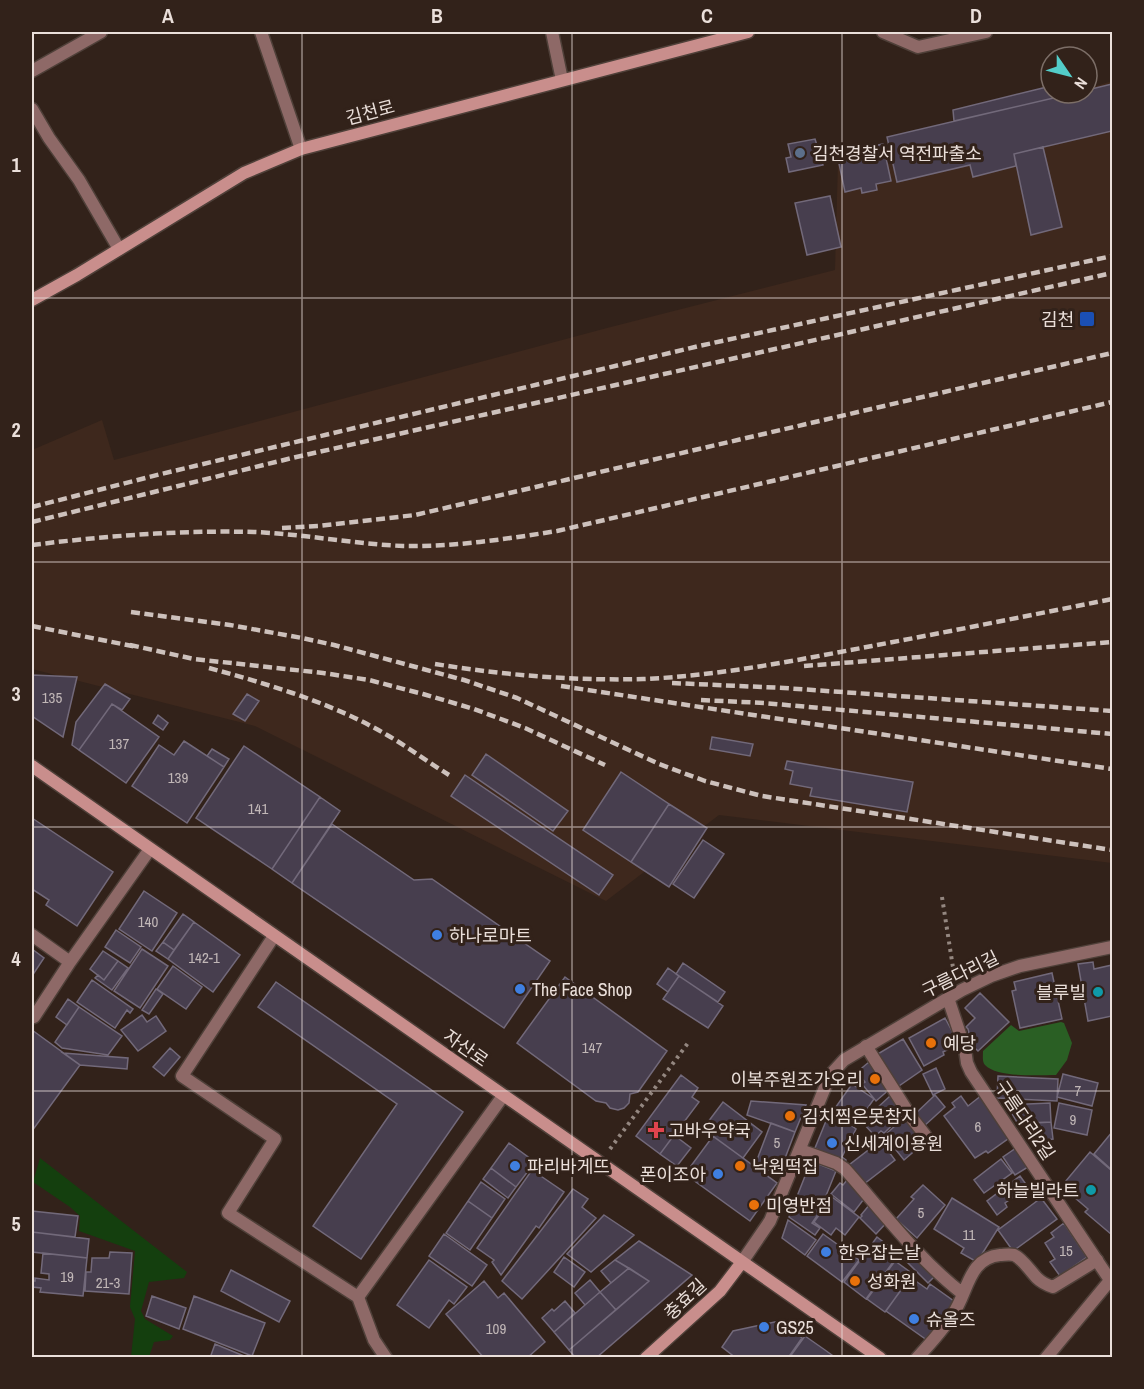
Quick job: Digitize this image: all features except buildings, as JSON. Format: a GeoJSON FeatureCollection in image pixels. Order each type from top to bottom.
{"type":"FeatureCollection","features":[{"type":"Feature","properties":{"kind":"street"},"geometry":{"type":"LineString","coordinates":[[32,71],[101,32]]}},
{"type":"Feature","properties":{"kind":"street"},"geometry":{"type":"LineString","coordinates":[[261,32],[301,149]]}},
{"type":"Feature","properties":{"kind":"street"},"geometry":{"type":"LineString","coordinates":[[552,32],[562,80]]}},
{"type":"Feature","properties":{"kind":"street","name":"김천로"},"geometry":{"type":"LineString","coordinates":[[32,300],[244,173],[301,149],[748,32]]}},
{"type":"Feature","properties":{"kind":"street"},"geometry":{"type":"LineString","coordinates":[[883,32],[918,47],[986,32]]}},
{"type":"Feature","properties":{"kind":"street"},"geometry":{"type":"LineString","coordinates":[[32,109],[49,138],[79,180],[119,249]]}},
{"type":"Feature","properties":{"kind":"street","name":"자산로"},"geometry":{"type":"LineString","coordinates":[[32,766],[880,1358]]}},
{"type":"Feature","properties":{"kind":"street"},"geometry":{"type":"LineString","coordinates":[[32,1016],[34,1017],[150,849]]}},
{"type":"Feature","properties":{"kind":"street"},"geometry":{"type":"LineString","coordinates":[[32,935],[70,962]]}},
{"type":"Feature","properties":{"kind":"street"},"geometry":{"type":"LineString","coordinates":[[274,936],[182,1076],[275,1139],[228,1214],[358,1297],[374,1340],[386,1358]]}},
{"type":"Feature","properties":{"kind":"street","name":"구름다리길"},"geometry":{"type":"LineString","coordinates":[[742,1262],[770,1221],[826,1085],[833,1072],[844,1060],[962,990],[991,976],[1020,966],[1113,947]]}},
{"type":"Feature","properties":{"kind":"street","name":"구름다리2길"},"geometry":{"type":"LineString","coordinates":[[948,998],[971,1072],[1112,1281]]}},
{"type":"Feature","properties":{"kind":"street"},"geometry":{"type":"LineString","coordinates":[[866,1046],[925,1135]]}},
{"type":"Feature","properties":{"kind":"street"},"geometry":{"type":"LineString","coordinates":[[358,1297],[503,1096]]}},
{"type":"Feature","properties":{"kind":"street"},"geometry":{"type":"LineString","coordinates":[[800,1150],[836,1163],[845,1169],[932,1268],[963,1294]]}},
{"type":"Feature","properties":{"kind":"street"},"geometry":{"type":"LineString","coordinates":[[917,1358],[955,1312],[976,1268],[992,1256],[1006,1254],[1016,1256],[1038,1279],[1053,1287],[1097,1260]]}},
{"type":"Feature","properties":{"kind":"street","name":"충효길"},"geometry":{"type":"LineString","coordinates":[[646,1358],[720,1291],[742,1262]]}},
{"type":"Feature","properties":{"kind":"street"},"geometry":{"type":"LineString","coordinates":[[1046,1358],[1112,1281]]}},
{"type":"Feature","properties":{"kind":"path"},"geometry":{"type":"LineString","coordinates":[[942,897],[954,976],[962,990]]}},
{"type":"Feature","properties":{"kind":"path"},"geometry":{"type":"LineString","coordinates":[[599,1163],[688,1043]]}},
{"type":"Feature","properties":{"kind":"shaded area"},"geometry":{"type":"Polygon","coordinates":[[[1112,81],[1112,863],[719,815],[606,901],[255,726],[32,669],[32,450],[102,420],[114,460],[607,328],[835,270],[838,162],[1039,103],[1039,105],[1099,105],[1099,85],[1112,81]]]}},
{"type":"Feature","properties":{"kind":"green space"},"geometry":{"type":"Polygon","coordinates":[[[1064,1023],[1072,1043],[1067,1060],[1056,1075],[1008,1074],[991,1069],[984,1064],[983,1051],[1011,1025],[1019,1031],[1064,1023]]]}},
{"type":"Feature","properties":{"kind":"green space"},"geometry":{"type":"Polygon","coordinates":[[[40,1158],[187,1272],[184,1278],[149,1282],[141,1311],[145,1319],[173,1336],[170,1340],[154,1342],[149,1357],[131,1357],[135,1319],[130,1307],[135,1251],[79,1231],[80,1216],[33,1182],[40,1158]]]}},
{"type":"Feature","properties":{"kind":"railway"},"geometry":{"type":"LineString","coordinates":[[32,507],[161,474],[699,346],[1112,256]]}},
{"type":"Feature","properties":{"kind":"railway"},"geometry":{"type":"LineString","coordinates":[[32,522],[292,458],[1112,273]]}},
{"type":"Feature","properties":{"kind":"railway"},"geometry":{"type":"LineString","coordinates":[[282,528],[415,515],[1112,353]]}},
{"type":"Feature","properties":{"kind":"railway"},"geometry":{"type":"LineString","coordinates":[[32,545],[115,536],[198,532],[273,533],[403,546],[500,540],[557,531],[1112,402]]}},
{"type":"Feature","properties":{"kind":"railway"},"geometry":{"type":"LineString","coordinates":[[435,664],[565,678],[643,679],[700,675],[816,657],[1112,599]]}},
{"type":"Feature","properties":{"kind":"railway"},"geometry":{"type":"LineString","coordinates":[[131,612],[230,625],[302,638],[464,680],[517,698],[659,764],[705,781],[762,796],[1112,850]]}},
{"type":"Feature","properties":{"kind":"railway"},"geometry":{"type":"LineString","coordinates":[[32,626],[137,647]]}},
{"type":"Feature","properties":{"kind":"railway"},"geometry":{"type":"LineString","coordinates":[[804,666],[1112,642]]}},
{"type":"Feature","properties":{"kind":"railway"},"geometry":{"type":"LineString","coordinates":[[130,645],[194,659],[369,680],[474,709],[525,728],[605,765]]}},
{"type":"Feature","properties":{"kind":"railway"},"geometry":{"type":"LineString","coordinates":[[209,668],[278,688],[346,714],[395,740],[449,775]]}},
{"type":"Feature","properties":{"kind":"railway"},"geometry":{"type":"LineString","coordinates":[[672,683],[784,688],[1112,711]]}},
{"type":"Feature","properties":{"kind":"railway"},"geometry":{"type":"LineString","coordinates":[[561,686],[1112,769]]}},
{"type":"Feature","properties":{"kind":"railway"},"geometry":{"type":"LineString","coordinates":[[701,700],[764,703],[1112,734]]}},
{"type":"Feature","properties":{"kind":"place","name":"김천경찰서 역전파출소"},"geometry":{"type":"Point","coordinates":[800,153]}},
{"type":"Feature","properties":{"kind":"place","name":"김천"},"geometry":{"type":"Point","coordinates":[1087,319]}},
{"type":"Feature","properties":{"kind":"place","name":"하나로마트"},"geometry":{"type":"Point","coordinates":[437,935]}},
{"type":"Feature","properties":{"kind":"place","name":"The Face Shop"},"geometry":{"type":"Point","coordinates":[520,989]}},
{"type":"Feature","properties":{"kind":"place","name":"블루빌"},"geometry":{"type":"Point","coordinates":[1098,992]}},
{"type":"Feature","properties":{"kind":"place","name":"예당"},"geometry":{"type":"Point","coordinates":[931,1043]}},
{"type":"Feature","properties":{"kind":"place","name":"이복주원조가오리"},"geometry":{"type":"Point","coordinates":[875,1079]}},
{"type":"Feature","properties":{"kind":"place","name":"김치찜은못참지"},"geometry":{"type":"Point","coordinates":[790,1116]}},
{"type":"Feature","properties":{"kind":"place","name":"고바우약국"},"geometry":{"type":"Point","coordinates":[656,1130]}},
{"type":"Feature","properties":{"kind":"place","name":"신세계이용원"},"geometry":{"type":"Point","coordinates":[832,1143]}},
{"type":"Feature","properties":{"kind":"place","name":"파리바게뜨"},"geometry":{"type":"Point","coordinates":[515,1166]}},
{"type":"Feature","properties":{"kind":"place","name":"낙원떡집"},"geometry":{"type":"Point","coordinates":[740,1166]}},
{"type":"Feature","properties":{"kind":"place","name":"폰이조아"},"geometry":{"type":"Point","coordinates":[718,1174]}},
{"type":"Feature","properties":{"kind":"place","name":"하늘빌라트"},"geometry":{"type":"Point","coordinates":[1091,1190]}},
{"type":"Feature","properties":{"kind":"place","name":"미영반점"},"geometry":{"type":"Point","coordinates":[754,1205]}},
{"type":"Feature","properties":{"kind":"place","name":"한우잡는날"},"geometry":{"type":"Point","coordinates":[826,1252]}},
{"type":"Feature","properties":{"kind":"place","name":"성화원"},"geometry":{"type":"Point","coordinates":[855,1281]}},
{"type":"Feature","properties":{"kind":"place","name":"슈올즈"},"geometry":{"type":"Point","coordinates":[914,1319]}},
{"type":"Feature","properties":{"kind":"place","name":"GS25"},"geometry":{"type":"Point","coordinates":[764,1327]}}]}
